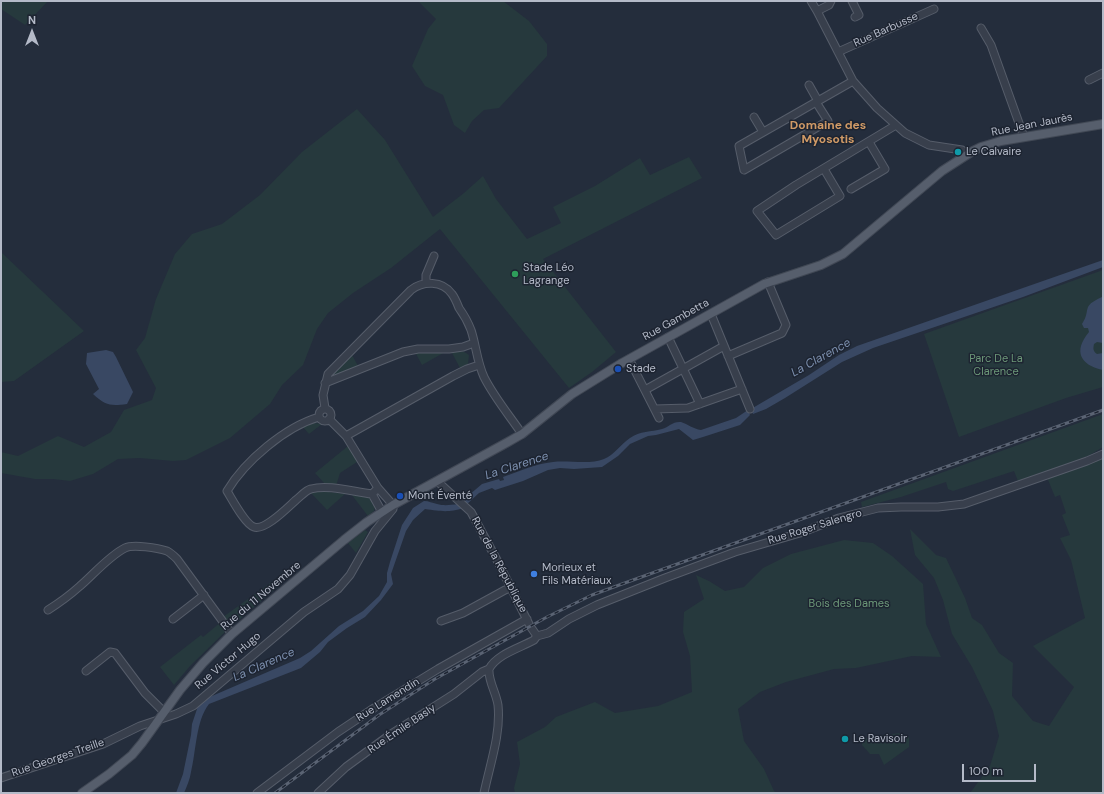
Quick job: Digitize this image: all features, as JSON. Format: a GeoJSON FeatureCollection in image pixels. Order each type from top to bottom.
{"type":"FeatureCollection","features":[{"type":"Feature","properties":{"kind":"main road","name":"Rue Jean Jaurès"},"geometry":{"type":"LineString","coordinates":[[967,154],[992,143],[1103,124]]}},
{"type":"Feature","properties":{"kind":"main road","name":"Rue Gambetta"},"geometry":{"type":"LineString","coordinates":[[393,505],[522,434],[577,391],[668,337],[768,282],[820,265],[844,254],[922,188],[967,154]]}},
{"type":"Feature","properties":{"kind":"main road","name":"Rue du 11 Novembre"},"geometry":{"type":"LineString","coordinates":[[161,716],[172,700],[203,663],[232,634],[367,522],[393,505]]}},
{"type":"Feature","properties":{"kind":"main road"},"geometry":{"type":"LineString","coordinates":[[82,793],[109,774],[132,755],[161,716]]}},
{"type":"Feature","properties":{"kind":"street"},"geometry":{"type":"LineString","coordinates":[[811,1],[853,81],[876,108],[905,133],[929,145],[962,150],[967,154]]}},
{"type":"Feature","properties":{"kind":"street"},"geometry":{"type":"LineString","coordinates":[[817,11],[829,5],[831,1]]}},
{"type":"Feature","properties":{"kind":"street"},"geometry":{"type":"LineString","coordinates":[[852,1],[859,15],[855,17]]}},
{"type":"Feature","properties":{"kind":"street","name":"Rue Barbusse"},"geometry":{"type":"LineString","coordinates":[[838,52],[934,9]]}},
{"type":"Feature","properties":{"kind":"street"},"geometry":{"type":"LineString","coordinates":[[981,28],[991,45],[1024,137]]}},
{"type":"Feature","properties":{"kind":"street"},"geometry":{"type":"LineString","coordinates":[[1089,80],[1103,73]]}},
{"type":"Feature","properties":{"kind":"street"},"geometry":{"type":"LineString","coordinates":[[809,85],[817,101],[828,121],[745,173],[739,146],[817,101],[853,81]]}},
{"type":"Feature","properties":{"kind":"street"},"geometry":{"type":"LineString","coordinates":[[754,118],[763,132]]}},
{"type":"Feature","properties":{"kind":"street"},"geometry":{"type":"LineString","coordinates":[[824,169],[840,196],[776,235],[757,211],[796,185],[896,125]]}},
{"type":"Feature","properties":{"kind":"street"},"geometry":{"type":"LineString","coordinates":[[851,189],[885,169],[869,142]]}},
{"type":"Feature","properties":{"kind":"street"},"geometry":{"type":"LineString","coordinates":[[426,283],[426,275],[434,256]]}},
{"type":"Feature","properties":{"kind":"street"},"geometry":{"type":"LineString","coordinates":[[728,356],[782,333],[786,325],[768,282]]}},
{"type":"Feature","properties":{"kind":"street"},"geometry":{"type":"LineString","coordinates":[[329,419],[331,415],[325,408],[323,396],[328,374],[400,300],[417,286],[426,283],[439,285],[451,293],[466,318],[479,365],[484,377],[493,393],[522,434]]}},
{"type":"Feature","properties":{"kind":"street"},"geometry":{"type":"LineString","coordinates":[[711,314],[750,409]]}},
{"type":"Feature","properties":{"kind":"street"},"geometry":{"type":"LineString","coordinates":[[668,337],[700,404]]}},
{"type":"Feature","properties":{"kind":"street"},"geometry":{"type":"LineString","coordinates":[[325,383],[402,352],[449,349],[463,347],[474,343]]}},
{"type":"Feature","properties":{"kind":"street"},"geometry":{"type":"LineString","coordinates":[[645,390],[724,346]]}},
{"type":"Feature","properties":{"kind":"street"},"geometry":{"type":"LineString","coordinates":[[629,359],[659,418]]}},
{"type":"Feature","properties":{"kind":"street"},"geometry":{"type":"LineString","coordinates":[[346,436],[453,376],[479,365]]}},
{"type":"Feature","properties":{"kind":"street"},"geometry":{"type":"LineString","coordinates":[[655,409],[688,408],[742,389]]}},
{"type":"Feature","properties":{"kind":"street"},"geometry":{"type":"LineString","coordinates":[[319,418],[319,411],[325,408]]}},
{"type":"Feature","properties":{"kind":"street"},"geometry":{"type":"LineString","coordinates":[[319,418],[324,421],[329,419]]}},
{"type":"Feature","properties":{"kind":"street"},"geometry":{"type":"LineString","coordinates":[[319,418],[286,433],[259,452],[227,491],[237,509],[251,526],[261,528],[309,489],[321,487],[372,494]]}},
{"type":"Feature","properties":{"kind":"street"},"geometry":{"type":"LineString","coordinates":[[329,419],[346,436],[378,488],[393,505]]}},
{"type":"Feature","properties":{"kind":"street","name":"Rue Roger Salengro"},"geometry":{"type":"LineString","coordinates":[[489,669],[494,663],[508,653],[534,640],[537,636],[548,633],[569,619],[597,605],[665,578],[754,546],[800,533],[839,518],[861,512],[892,507],[942,507],[964,504],[1103,454]]}},
{"type":"Feature","properties":{"kind":"street","name":"Rue de la République"},"geometry":{"type":"LineString","coordinates":[[438,481],[471,512],[533,632],[537,636]]}},
{"type":"Feature","properties":{"kind":"street"},"geometry":{"type":"LineString","coordinates":[[372,494],[378,488]]}},
{"type":"Feature","properties":{"kind":"street"},"geometry":{"type":"LineString","coordinates":[[372,494],[382,512]]}},
{"type":"Feature","properties":{"kind":"street","name":"Rue Victor Hugo"},"geometry":{"type":"LineString","coordinates":[[161,716],[176,714],[193,706],[304,612],[338,589],[350,575],[375,531],[393,509],[393,505]]}},
{"type":"Feature","properties":{"kind":"street"},"geometry":{"type":"LineString","coordinates":[[367,522],[375,531]]}},
{"type":"Feature","properties":{"kind":"street"},"geometry":{"type":"LineString","coordinates":[[48,610],[80,587],[120,551],[130,546],[160,550],[172,554],[232,634]]}},
{"type":"Feature","properties":{"kind":"street"},"geometry":{"type":"LineString","coordinates":[[442,621],[463,613],[511,588]]}},
{"type":"Feature","properties":{"kind":"street"},"geometry":{"type":"LineString","coordinates":[[173,619],[204,595]]}},
{"type":"Feature","properties":{"kind":"street","name":"Rue Lamendin"},"geometry":{"type":"LineString","coordinates":[[257,793],[338,732],[374,708],[445,665],[527,619]]}},
{"type":"Feature","properties":{"kind":"street"},"geometry":{"type":"LineString","coordinates":[[86,671],[110,652],[115,653],[161,716]]}},
{"type":"Feature","properties":{"kind":"street"},"geometry":{"type":"LineString","coordinates":[[484,793],[495,747],[498,716],[497,699],[490,678],[489,669]]}},
{"type":"Feature","properties":{"kind":"street","name":"Rue Émile Basly"},"geometry":{"type":"LineString","coordinates":[[318,793],[346,767],[391,734],[454,694],[482,672],[489,669]]}},
{"type":"Feature","properties":{"kind":"street","name":"Rue Georges Treille"},"geometry":{"type":"LineString","coordinates":[[1,778],[103,744],[131,729],[161,716]]}},
{"type":"Feature","properties":{"kind":"green space"},"geometry":{"type":"Polygon","coordinates":[[[1,1],[48,1],[25,25],[1,9],[1,1]]]}},
{"type":"Feature","properties":{"kind":"green space"},"geometry":{"type":"Polygon","coordinates":[[[419,1],[503,1],[529,21],[547,44],[547,56],[499,108],[484,110],[472,121],[465,133],[454,125],[443,95],[425,86],[412,66],[428,29],[436,19],[419,1]]]}},
{"type":"Feature","properties":{"kind":"green space"},"geometry":{"type":"Polygon","coordinates":[[[357,109],[385,140],[433,217],[483,176],[496,199],[527,239],[561,223],[553,207],[595,186],[640,158],[650,175],[689,157],[702,178],[543,259],[616,352],[592,372],[569,388],[440,229],[391,268],[353,293],[328,313],[317,329],[303,365],[282,385],[270,404],[230,438],[186,460],[173,461],[140,458],[118,459],[93,474],[70,481],[35,479],[1,473],[1,452],[18,456],[58,436],[84,447],[111,432],[124,410],[152,400],[156,388],[136,350],[145,338],[156,299],[175,254],[192,234],[222,224],[260,195],[302,152],[357,109]]]}},
{"type":"Feature","properties":{"kind":"green space"},"geometry":{"type":"Polygon","coordinates":[[[1,252],[84,331],[14,381],[1,382],[1,252]]]}},
{"type":"Feature","properties":{"kind":"green space","name":"Parc De La Clarence"},"geometry":{"type":"Polygon","coordinates":[[[1103,270],[1103,387],[1066,398],[959,437],[924,334],[1103,270]]]}},
{"type":"Feature","properties":{"kind":"green space"},"geometry":{"type":"Polygon","coordinates":[[[451,351],[467,353],[469,355],[468,364],[460,368],[451,351]]]}},
{"type":"Feature","properties":{"kind":"green space"},"geometry":{"type":"Polygon","coordinates":[[[415,352],[445,352],[422,365],[415,352]]]}},
{"type":"Feature","properties":{"kind":"green space"},"geometry":{"type":"Polygon","coordinates":[[[351,353],[358,366],[332,376],[331,374],[351,353]]]}},
{"type":"Feature","properties":{"kind":"green space"},"geometry":{"type":"Polygon","coordinates":[[[1103,414],[1103,447],[1088,456],[1018,481],[1014,471],[953,491],[948,489],[946,482],[901,497],[862,507],[861,502],[1103,414]]]}},
{"type":"Feature","properties":{"kind":"green space"},"geometry":{"type":"Polygon","coordinates":[[[315,423],[322,424],[309,434],[303,427],[315,423]]]}},
{"type":"Feature","properties":{"kind":"green space"},"geometry":{"type":"Polygon","coordinates":[[[348,446],[358,459],[356,460],[357,462],[340,473],[336,486],[325,484],[315,473],[348,446]]]}},
{"type":"Feature","properties":{"kind":"green space"},"geometry":{"type":"Polygon","coordinates":[[[1103,454],[1103,793],[970,793],[990,766],[999,736],[993,711],[972,667],[952,634],[943,600],[934,578],[915,555],[910,529],[936,555],[946,558],[965,598],[972,618],[982,625],[999,653],[1013,663],[1012,696],[1033,721],[1049,726],[1074,687],[1033,646],[1085,618],[1071,560],[1060,538],[1070,535],[1062,515],[1066,513],[1060,495],[1055,497],[1046,475],[1103,454]]]}},
{"type":"Feature","properties":{"kind":"green space"},"geometry":{"type":"Polygon","coordinates":[[[321,491],[345,494],[327,510],[311,493],[321,491]]]}},
{"type":"Feature","properties":{"kind":"green space"},"geometry":{"type":"Polygon","coordinates":[[[351,494],[372,499],[374,501],[372,502],[373,506],[375,506],[374,511],[368,516],[351,494]]]}},
{"type":"Feature","properties":{"kind":"green space"},"geometry":{"type":"Polygon","coordinates":[[[365,530],[368,532],[356,553],[348,543],[365,530]]]}},
{"type":"Feature","properties":{"kind":"green space","name":"Bois des Dames"},"geometry":{"type":"Polygon","coordinates":[[[844,540],[873,543],[892,556],[923,584],[926,624],[941,657],[912,656],[856,668],[834,669],[786,682],[760,692],[738,709],[744,741],[764,769],[774,791],[777,793],[515,793],[514,788],[520,764],[517,742],[545,727],[556,717],[595,702],[615,713],[658,706],[692,692],[690,656],[683,632],[684,612],[704,599],[696,575],[725,591],[744,587],[763,568],[791,554],[844,540]]]}},
{"type":"Feature","properties":{"kind":"green space"},"geometry":{"type":"Polygon","coordinates":[[[277,578],[281,584],[233,625],[228,624],[223,617],[277,578]]]}},
{"type":"Feature","properties":{"kind":"green space"},"geometry":{"type":"Polygon","coordinates":[[[221,622],[226,631],[190,666],[174,685],[160,667],[201,635],[203,637],[221,622]]]}},
{"type":"Feature","properties":{"kind":"green space"},"geometry":{"type":"Polygon","coordinates":[[[899,733],[909,737],[909,747],[884,765],[879,754],[870,754],[862,745],[862,739],[899,733]]]}},
{"type":"Feature","properties":{"kind":"water"},"geometry":{"type":"Polygon","coordinates":[[[1103,260],[1103,267],[1023,297],[873,348],[842,362],[785,398],[766,409],[753,414],[751,409],[809,375],[839,355],[857,346],[1103,260]]]}},
{"type":"Feature","properties":{"kind":"water"},"geometry":{"type":"Polygon","coordinates":[[[1102,297],[1103,343],[1097,342],[1094,344],[1093,349],[1097,354],[1103,353],[1103,370],[1095,368],[1084,361],[1080,351],[1081,345],[1089,332],[1088,328],[1084,328],[1082,324],[1089,306],[1095,300],[1102,297]]]}},
{"type":"Feature","properties":{"kind":"water"},"geometry":{"type":"Polygon","coordinates":[[[106,350],[113,352],[133,392],[127,404],[117,405],[105,403],[93,394],[99,389],[86,364],[87,353],[106,350]]]}},
{"type":"Feature","properties":{"kind":"water"},"geometry":{"type":"Polygon","coordinates":[[[748,410],[750,415],[740,425],[703,437],[693,440],[679,429],[648,436],[630,444],[618,456],[602,467],[574,469],[560,468],[548,470],[523,481],[495,490],[492,488],[479,493],[466,505],[462,501],[482,484],[499,479],[500,481],[504,480],[503,477],[534,466],[553,462],[598,461],[608,457],[627,440],[638,434],[662,429],[678,422],[701,430],[736,418],[748,410]]]}},
{"type":"Feature","properties":{"kind":"water"},"geometry":{"type":"Polygon","coordinates":[[[424,501],[442,505],[458,504],[464,508],[448,511],[425,509],[413,520],[406,531],[391,574],[393,584],[381,600],[365,617],[328,642],[320,652],[301,668],[209,704],[201,719],[191,775],[184,793],[176,793],[183,774],[192,724],[198,706],[205,699],[300,658],[311,651],[339,626],[363,611],[379,596],[387,582],[387,573],[402,525],[413,508],[424,501]]]}},
{"type":"Feature","properties":{"kind":"railway"},"geometry":{"type":"LineString","coordinates":[[275,793],[379,715],[435,679],[547,617],[592,595],[1103,410]]}},
{"type":"Feature","properties":{"kind":"place","name":"Le Calvaire"},"geometry":{"type":"Point","coordinates":[958,152]}},
{"type":"Feature","properties":{"kind":"place","name":"Stade Léo Lagrange"},"geometry":{"type":"Point","coordinates":[515,274]}},
{"type":"Feature","properties":{"kind":"place","name":"Stade"},"geometry":{"type":"Point","coordinates":[618,369]}},
{"type":"Feature","properties":{"kind":"place","name":"Mont Éventé"},"geometry":{"type":"Point","coordinates":[400,496]}},
{"type":"Feature","properties":{"kind":"place","name":"Morieux et Fils Matériaux"},"geometry":{"type":"Point","coordinates":[534,574]}},
{"type":"Feature","properties":{"kind":"place","name":"Le Ravisoir"},"geometry":{"type":"Point","coordinates":[845,739]}},
{"type":"Feature","properties":{"kind":"district","name":"Domaine des Myosotis"},"geometry":{"type":"Point","coordinates":[828,133]}},
{"type":"Feature","properties":{"kind":"water label","name":"La Clarence"},"geometry":{"type":"Point","coordinates":[821,358]}},
{"type":"Feature","properties":{"kind":"water label","name":"La Clarence"},"geometry":{"type":"Point","coordinates":[517,466]}},
{"type":"Feature","properties":{"kind":"water label","name":"La Clarence"},"geometry":{"type":"Point","coordinates":[264,665]}}]}
